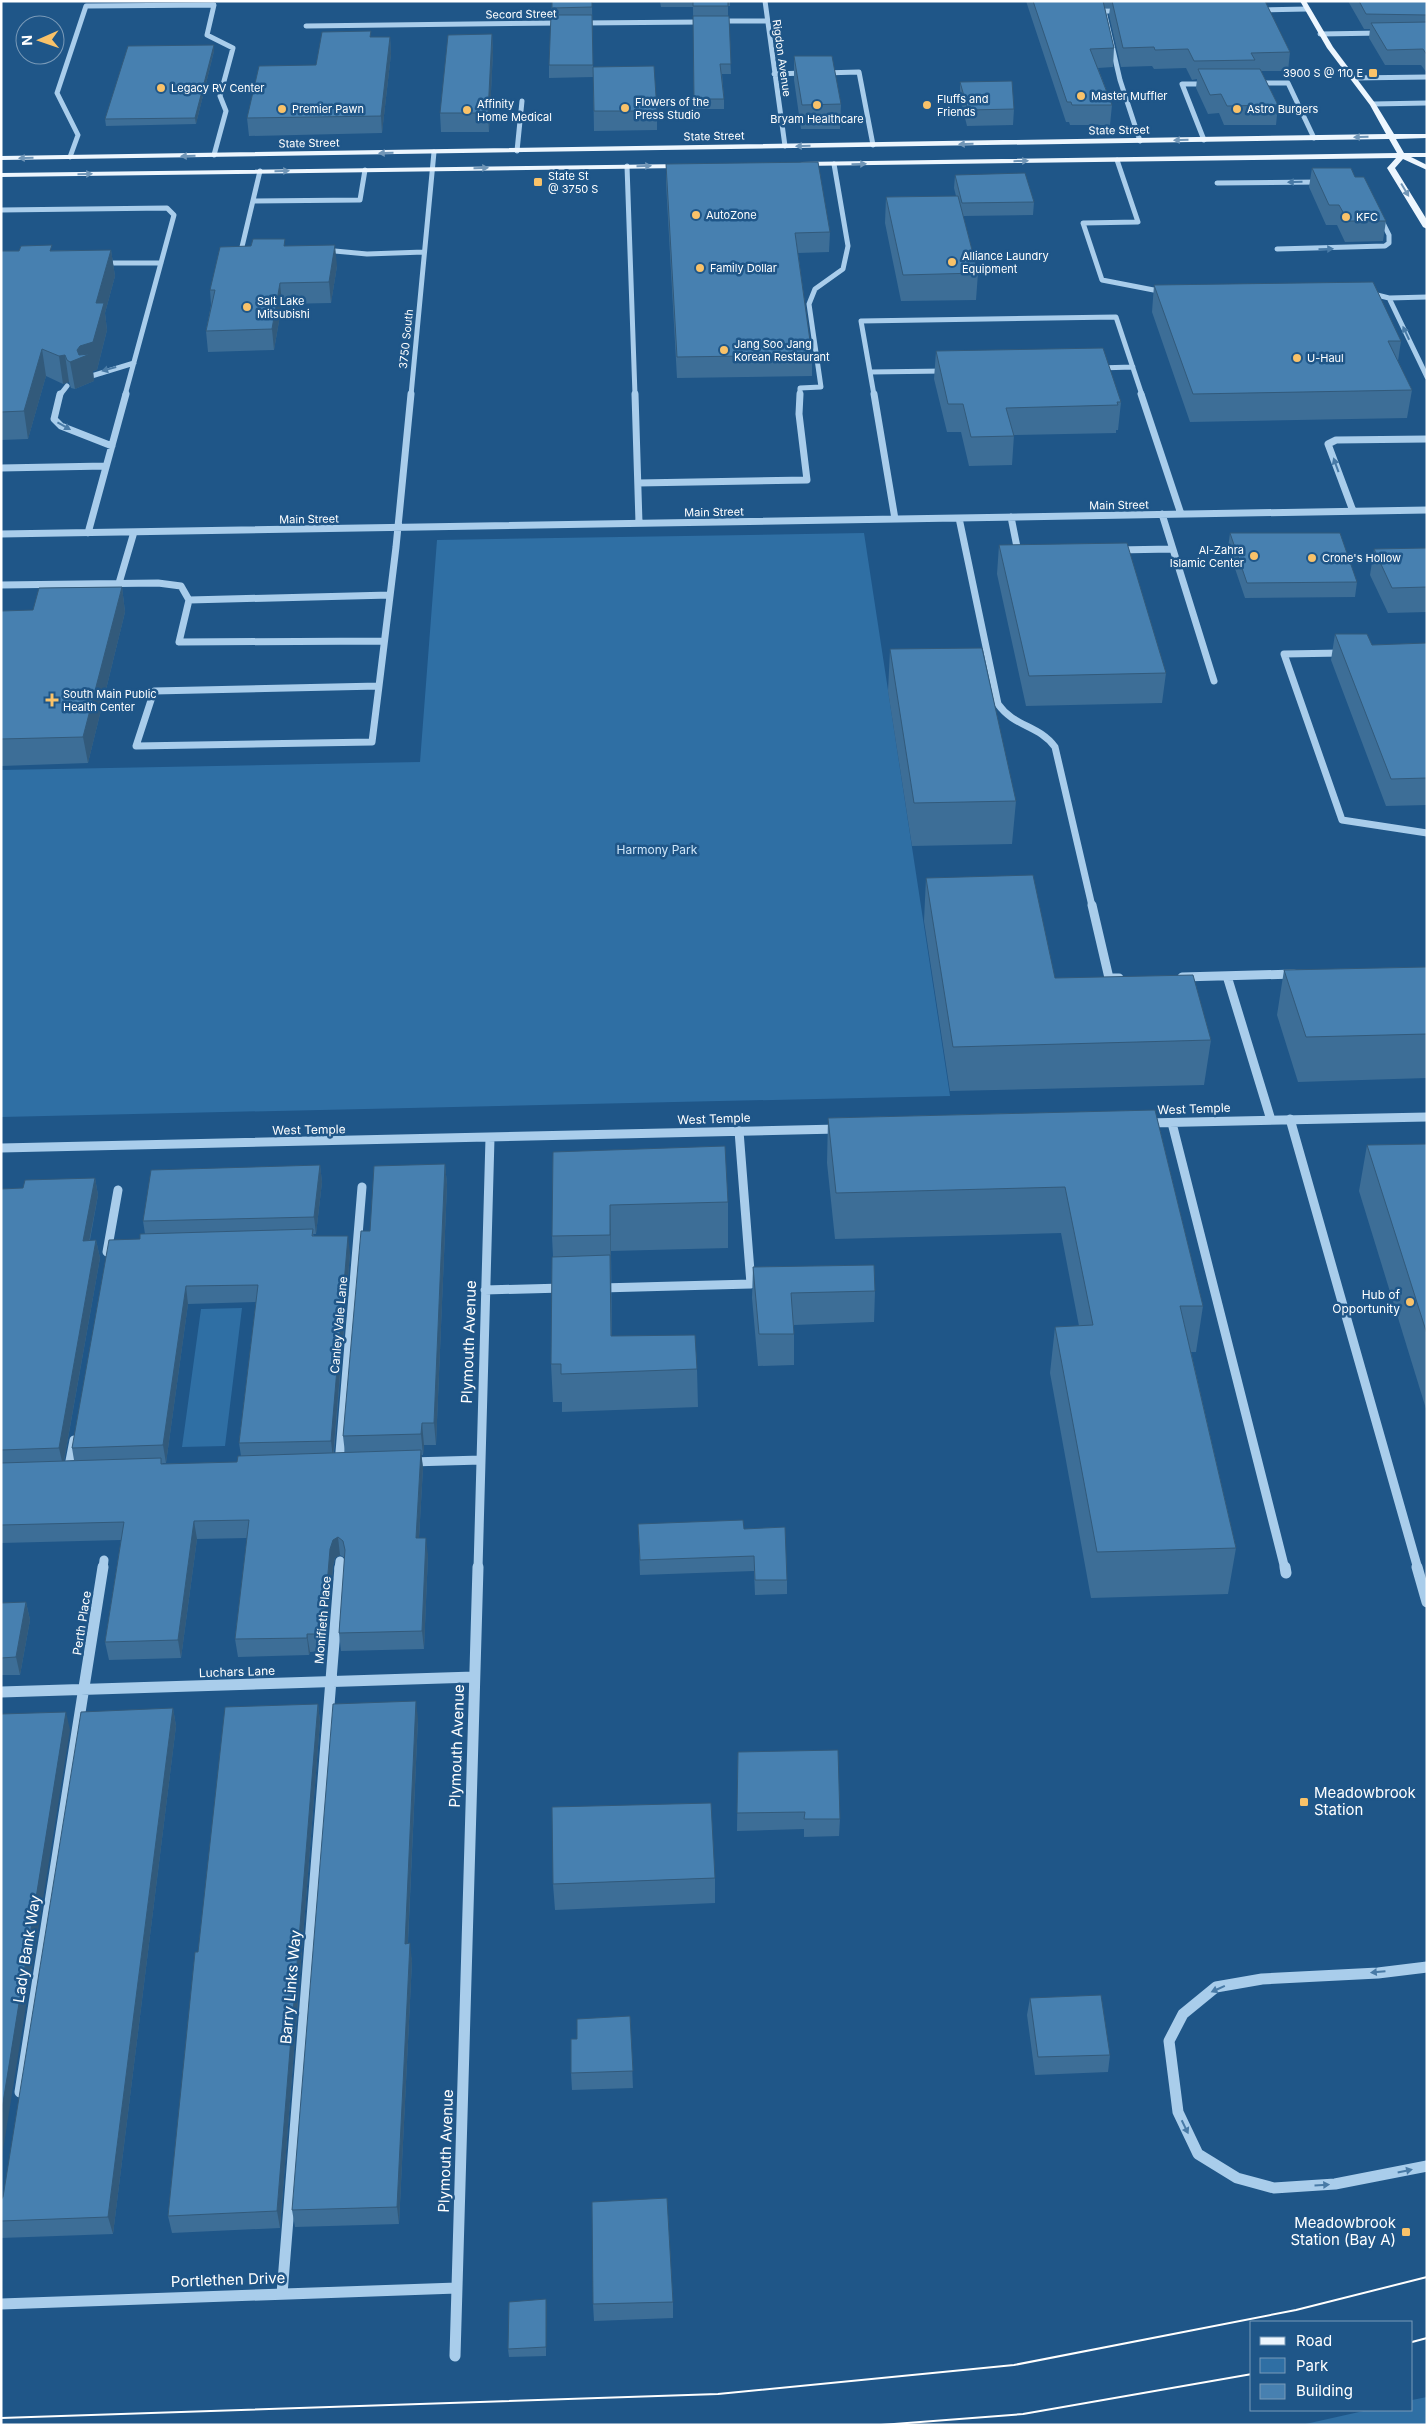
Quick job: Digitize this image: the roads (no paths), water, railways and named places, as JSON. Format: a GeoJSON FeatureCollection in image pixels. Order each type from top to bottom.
{"type":"FeatureCollection","features":[{"type":"Feature","properties":{"kind":"main road"},"geometry":{"type":"LineString","coordinates":[[1303,1],[1320,34],[1373,104],[1402,156],[1427,168]]}},
{"type":"Feature","properties":{"kind":"main road","name":"State Street"},"geometry":{"type":"LineString","coordinates":[[1,158],[1427,136]]}},
{"type":"Feature","properties":{"kind":"main road"},"geometry":{"type":"LineString","coordinates":[[795,164],[1427,155]]}},
{"type":"Feature","properties":{"kind":"main road"},"geometry":{"type":"LineString","coordinates":[[1402,156],[1391,168],[1427,227]]}},
{"type":"Feature","properties":{"kind":"main road"},"geometry":{"type":"LineString","coordinates":[[1,175],[686,166]]}},
{"type":"Feature","properties":{"kind":"street","name":"Rigdon Avenue"},"geometry":{"type":"LineString","coordinates":[[765,1],[785,146]]}},
{"type":"Feature","properties":{"kind":"street"},"geometry":{"type":"LineString","coordinates":[[70,158],[78,135],[57,93],[85,4],[215,3],[207,34],[233,48],[220,96],[226,111],[214,155]]}},
{"type":"Feature","properties":{"kind":"street"},"geometry":{"type":"LineString","coordinates":[[1246,10],[1307,9]]}},
{"type":"Feature","properties":{"kind":"street"},"geometry":{"type":"LineString","coordinates":[[1132,11],[1104,11],[1112,32],[1115,60],[1125,98],[1140,141]]}},
{"type":"Feature","properties":{"kind":"street","name":"Secord Street"},"geometry":{"type":"LineString","coordinates":[[306,26],[767,21]]}},
{"type":"Feature","properties":{"kind":"street"},"geometry":{"type":"LineString","coordinates":[[1320,34],[1390,33]]}},
{"type":"Feature","properties":{"kind":"street"},"geometry":{"type":"LineString","coordinates":[[774,74],[859,72],[873,145]]}},
{"type":"Feature","properties":{"kind":"street"},"geometry":{"type":"LineString","coordinates":[[1353,78],[1427,77]]}},
{"type":"Feature","properties":{"kind":"street"},"geometry":{"type":"LineString","coordinates":[[1249,84],[1288,83],[1314,138]]}},
{"type":"Feature","properties":{"kind":"street"},"geometry":{"type":"LineString","coordinates":[[1204,140],[1182,84],[1211,84]]}},
{"type":"Feature","properties":{"kind":"street"},"geometry":{"type":"LineString","coordinates":[[517,151],[522,101]]}},
{"type":"Feature","properties":{"kind":"street"},"geometry":{"type":"LineString","coordinates":[[1373,104],[1427,103]]}},
{"type":"Feature","properties":{"kind":"street","name":"3750 South"},"geometry":{"type":"LineString","coordinates":[[379,686],[154,691],[136,746],[372,742],[379,686],[398,527],[434,152]]}},
{"type":"Feature","properties":{"kind":"street"},"geometry":{"type":"LineString","coordinates":[[1116,160],[1138,222],[1083,223],[1102,280],[1167,292]]}},
{"type":"Feature","properties":{"kind":"street"},"geometry":{"type":"LineString","coordinates":[[638,483],[807,480],[799,414],[800,388],[821,387],[809,304],[815,289],[844,269],[848,246],[834,164]]}},
{"type":"Feature","properties":{"kind":"street"},"geometry":{"type":"LineString","coordinates":[[627,166],[639,523]]}},
{"type":"Feature","properties":{"kind":"street"},"geometry":{"type":"LineString","coordinates":[[253,200],[360,200],[365,170]]}},
{"type":"Feature","properties":{"kind":"street"},"geometry":{"type":"LineString","coordinates":[[260,171],[241,251],[260,251]]}},
{"type":"Feature","properties":{"kind":"street"},"geometry":{"type":"LineString","coordinates":[[1217,183],[1330,182]]}},
{"type":"Feature","properties":{"kind":"street"},"geometry":{"type":"LineString","coordinates":[[1,210],[166,208],[174,215],[88,533]]}},
{"type":"Feature","properties":{"kind":"street"},"geometry":{"type":"LineString","coordinates":[[1277,249],[1385,246],[1389,243],[1390,235],[1377,211]]}},
{"type":"Feature","properties":{"kind":"street"},"geometry":{"type":"LineString","coordinates":[[318,250],[367,254],[424,252]]}},
{"type":"Feature","properties":{"kind":"street"},"geometry":{"type":"LineString","coordinates":[[91,264],[161,263]]}},
{"type":"Feature","properties":{"kind":"street"},"geometry":{"type":"LineString","coordinates":[[1360,293],[1370,293],[1389,298],[1427,297]]}},
{"type":"Feature","properties":{"kind":"street"},"geometry":{"type":"LineString","coordinates":[[1389,298],[1427,377]]}},
{"type":"Feature","properties":{"kind":"street"},"geometry":{"type":"LineString","coordinates":[[895,519],[861,320],[1116,317],[1181,514]]}},
{"type":"Feature","properties":{"kind":"street"},"geometry":{"type":"LineString","coordinates":[[86,378],[108,369],[134,363]]}},
{"type":"Feature","properties":{"kind":"street"},"geometry":{"type":"LineString","coordinates":[[1094,368],[1133,367]]}},
{"type":"Feature","properties":{"kind":"street"},"geometry":{"type":"LineString","coordinates":[[870,372],[958,370]]}},
{"type":"Feature","properties":{"kind":"street"},"geometry":{"type":"LineString","coordinates":[[67,386],[60,394],[54,419],[61,426],[112,446]]}},
{"type":"Feature","properties":{"kind":"street"},"geometry":{"type":"LineString","coordinates":[[1353,511],[1328,444],[1336,440],[1427,438]]}},
{"type":"Feature","properties":{"kind":"street"},"geometry":{"type":"LineString","coordinates":[[1,468],[106,466]]}},
{"type":"Feature","properties":{"kind":"street","name":"Main Street"},"geometry":{"type":"LineString","coordinates":[[1,534],[1427,510]]}},
{"type":"Feature","properties":{"kind":"street"},"geometry":{"type":"LineString","coordinates":[[1162,514],[1214,681]]}},
{"type":"Feature","properties":{"kind":"street"},"geometry":{"type":"LineString","coordinates":[[1011,517],[1018,552],[1027,551]]}},
{"type":"Feature","properties":{"kind":"street"},"geometry":{"type":"LineString","coordinates":[[959,518],[998,704],[1003,713],[1020,726],[1046,735],[1055,747],[1109,978],[1129,978]]}},
{"type":"Feature","properties":{"kind":"street"},"geometry":{"type":"LineString","coordinates":[[119,583],[134,532]]}},
{"type":"Feature","properties":{"kind":"street"},"geometry":{"type":"LineString","coordinates":[[1105,550],[1172,549]]}},
{"type":"Feature","properties":{"kind":"street"},"geometry":{"type":"LineString","coordinates":[[1,585],[158,583],[181,586],[189,600],[179,642],[384,641]]}},
{"type":"Feature","properties":{"kind":"street"},"geometry":{"type":"LineString","coordinates":[[189,600],[390,595]]}},
{"type":"Feature","properties":{"kind":"street"},"geometry":{"type":"LineString","coordinates":[[1351,653],[1284,654],[1342,820],[1427,833]]}},
{"type":"Feature","properties":{"kind":"street"},"geometry":{"type":"LineString","coordinates":[[1168,977],[1303,974]]}},
{"type":"Feature","properties":{"kind":"street"},"geometry":{"type":"LineString","coordinates":[[1226,976],[1271,1120]]}},
{"type":"Feature","properties":{"kind":"street","name":"West Temple"},"geometry":{"type":"LineString","coordinates":[[1132,1123],[1427,1117]]}},
{"type":"Feature","properties":{"kind":"street"},"geometry":{"type":"LineString","coordinates":[[1290,1119],[1426,1598]]}},
{"type":"Feature","properties":{"kind":"street"},"geometry":{"type":"LineString","coordinates":[[1172,1123],[1286,1573]]}},
{"type":"Feature","properties":{"kind":"street","name":"West Temple"},"geometry":{"type":"LineString","coordinates":[[1,1148],[490,1138],[848,1128]]}},
{"type":"Feature","properties":{"kind":"street"},"geometry":{"type":"LineString","coordinates":[[485,1290],[751,1284],[739,1131]]}},
{"type":"Feature","properties":{"kind":"street","name":"Plymouth Avenue"},"geometry":{"type":"LineString","coordinates":[[454,2356],[490,1138]]}},
{"type":"Feature","properties":{"kind":"street","name":"Canley Vale Lane"},"geometry":{"type":"LineString","coordinates":[[339,1464],[354,1239],[362,1187]]}},
{"type":"Feature","properties":{"kind":"street"},"geometry":{"type":"LineString","coordinates":[[105,1266],[113,1246],[118,1190]]}},
{"type":"Feature","properties":{"kind":"street"},"geometry":{"type":"LineString","coordinates":[[68,1472],[75,1432]]}},
{"type":"Feature","properties":{"kind":"street"},"geometry":{"type":"LineString","coordinates":[[399,1463],[481,1460]]}},
{"type":"Feature","properties":{"kind":"street","name":"Perth Place"},"geometry":{"type":"LineString","coordinates":[[83,1689],[104,1560]]}},
{"type":"Feature","properties":{"kind":"street","name":"Monifieth Place"},"geometry":{"type":"LineString","coordinates":[[331,1681],[340,1561]]}},
{"type":"Feature","properties":{"kind":"street","name":"Luchars Lane"},"geometry":{"type":"LineString","coordinates":[[1,1692],[474,1676]]}},
{"type":"Feature","properties":{"kind":"street","name":"Barry Links Way"},"geometry":{"type":"LineString","coordinates":[[282,2294],[331,1681]]}},
{"type":"Feature","properties":{"kind":"street","name":"Lady Bank Way"},"geometry":{"type":"LineString","coordinates":[[18,2106],[83,1689]]}},
{"type":"Feature","properties":{"kind":"street"},"geometry":{"type":"LineString","coordinates":[[1427,1967],[1378,1973],[1262,1979],[1216,1987],[1183,2014],[1169,2042],[1178,2112],[1194,2146],[1198,2154],[1237,2178],[1274,2188],[1327,2185],[1427,2166]]}},
{"type":"Feature","properties":{"kind":"street","name":"Portlethen Drive"},"geometry":{"type":"LineString","coordinates":[[1,2304],[457,2288]]}},
{"type":"Feature","properties":{"kind":"tram line"},"geometry":{"type":"LineString","coordinates":[[1,2418],[718,2394],[1014,2365],[1296,2310],[1427,2277]]}},
{"type":"Feature","properties":{"kind":"tram line"},"geometry":{"type":"LineString","coordinates":[[1413,2342],[1427,2338]]}},
{"type":"Feature","properties":{"kind":"tram line"},"geometry":{"type":"LineString","coordinates":[[881,2425],[1023,2414],[1250,2374]]}},
{"type":"Feature","properties":{"kind":"place","name":"3900 S @ 110 E"},"geometry":{"type":"Point","coordinates":[1373,73]}},
{"type":"Feature","properties":{"kind":"place","name":"Legacy RV Center"},"geometry":{"type":"Point","coordinates":[161,88]}},
{"type":"Feature","properties":{"kind":"place","name":"Master Muffler"},"geometry":{"type":"Point","coordinates":[1081,96]}},
{"type":"Feature","properties":{"kind":"place","name":"Bryam Healthcare"},"geometry":{"type":"Point","coordinates":[817,105]}},
{"type":"Feature","properties":{"kind":"place","name":"Fluffs and Friends"},"geometry":{"type":"Point","coordinates":[927,105]}},
{"type":"Feature","properties":{"kind":"place","name":"Flowers of the Press Studio"},"geometry":{"type":"Point","coordinates":[625,108]}},
{"type":"Feature","properties":{"kind":"place","name":"Premier Pawn"},"geometry":{"type":"Point","coordinates":[282,109]}},
{"type":"Feature","properties":{"kind":"place","name":"Astro Burgers"},"geometry":{"type":"Point","coordinates":[1237,109]}},
{"type":"Feature","properties":{"kind":"place","name":"Affinity Home Medical"},"geometry":{"type":"Point","coordinates":[467,110]}},
{"type":"Feature","properties":{"kind":"place","name":"State St @ 3750 S"},"geometry":{"type":"Point","coordinates":[538,182]}},
{"type":"Feature","properties":{"kind":"place","name":"AutoZone"},"geometry":{"type":"Point","coordinates":[696,215]}},
{"type":"Feature","properties":{"kind":"place","name":"KFC"},"geometry":{"type":"Point","coordinates":[1346,217]}},
{"type":"Feature","properties":{"kind":"place","name":"Alliance Laundry Equipment"},"geometry":{"type":"Point","coordinates":[952,262]}},
{"type":"Feature","properties":{"kind":"place","name":"Family Dollar"},"geometry":{"type":"Point","coordinates":[700,268]}},
{"type":"Feature","properties":{"kind":"place","name":"Salt Lake Mitsubishi"},"geometry":{"type":"Point","coordinates":[247,307]}},
{"type":"Feature","properties":{"kind":"place","name":"Jang Soo Jang Korean Restaurant"},"geometry":{"type":"Point","coordinates":[724,350]}},
{"type":"Feature","properties":{"kind":"place","name":"U-Haul"},"geometry":{"type":"Point","coordinates":[1297,358]}},
{"type":"Feature","properties":{"kind":"place","name":"Al-Zahra Islamic Center"},"geometry":{"type":"Point","coordinates":[1254,556]}},
{"type":"Feature","properties":{"kind":"place","name":"Crone's Hollow"},"geometry":{"type":"Point","coordinates":[1312,558]}},
{"type":"Feature","properties":{"kind":"place","name":"South Main Public Health Center"},"geometry":{"type":"Point","coordinates":[52,700]}},
{"type":"Feature","properties":{"kind":"place","name":"Hub of Opportunity"},"geometry":{"type":"Point","coordinates":[1410,1302]}},
{"type":"Feature","properties":{"kind":"place","name":"Meadowbrook Station"},"geometry":{"type":"Point","coordinates":[1304,1802]}},
{"type":"Feature","properties":{"kind":"place","name":"Meadowbrook Station (Bay A)"},"geometry":{"type":"Point","coordinates":[1406,2232]}},
{"type":"Feature","properties":{"kind":"park label","name":"Harmony Park"},"geometry":{"type":"Point","coordinates":[657,850]}}]}
